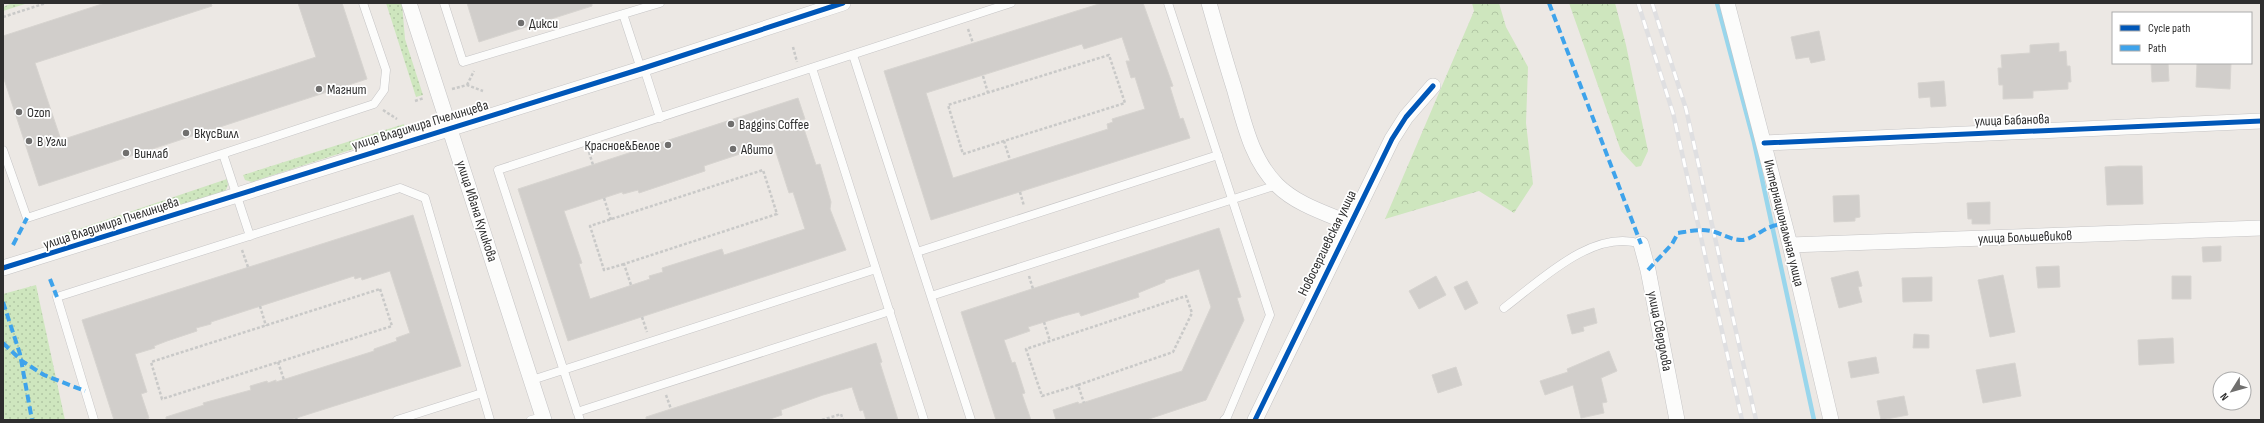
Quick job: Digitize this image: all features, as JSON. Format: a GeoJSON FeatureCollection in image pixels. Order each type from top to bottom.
{"type":"FeatureCollection","features":[{"type":"Feature","properties":{"kind":"street","name":"улица Ивана Куликова"},"geometry":{"type":"LineString","coordinates":[[409,3],[532,380],[539,419]]}},
{"type":"Feature","properties":{"kind":"street","name":"улица Владимира Пчелинцева"},"geometry":{"type":"LineString","coordinates":[[3,268],[450,129],[843,3]]}},
{"type":"Feature","properties":{"kind":"street"},"geometry":{"type":"LineString","coordinates":[[1209,3],[1249,140],[1261,164],[1277,185],[1300,201],[1349,223]]}},
{"type":"Feature","properties":{"kind":"street","name":"Интернациональная улица"},"geometry":{"type":"LineString","coordinates":[[1727,3],[1790,245],[1831,420]]}},
{"type":"Feature","properties":{"kind":"street","name":"Новосергиевская улица"},"geometry":{"type":"LineString","coordinates":[[1255,420],[1349,223],[1392,138],[1406,117],[1434,86]]}},
{"type":"Feature","properties":{"kind":"street","name":"улица Бабанова"},"geometry":{"type":"LineString","coordinates":[[1764,143],[2261,121]]}},
{"type":"Feature","properties":{"kind":"street","name":"улица Большевиков"},"geometry":{"type":"LineString","coordinates":[[1790,245],[2261,228]]}},
{"type":"Feature","properties":{"kind":"street","name":"улица Свердлова"},"geometry":{"type":"LineString","coordinates":[[1641,244],[1648,270],[1673,419]]}},
{"type":"Feature","properties":{"kind":"lane"},"geometry":{"type":"LineString","coordinates":[[3,150],[27,218],[374,104],[384,90],[386,70],[363,3]]}},
{"type":"Feature","properties":{"kind":"lane"},"geometry":{"type":"LineString","coordinates":[[444,3],[463,62],[660,3]]}},
{"type":"Feature","properties":{"kind":"lane"},"geometry":{"type":"LineString","coordinates":[[890,311],[579,416],[498,170],[965,19],[1000,5],[1011,3]]}},
{"type":"Feature","properties":{"kind":"lane"},"geometry":{"type":"LineString","coordinates":[[1168,3],[1270,315],[1227,417],[1224,420]]}},
{"type":"Feature","properties":{"kind":"lane"},"geometry":{"type":"LineString","coordinates":[[623,14],[660,118]]}},
{"type":"Feature","properties":{"kind":"lane"},"geometry":{"type":"LineString","coordinates":[[853,55],[971,420]]}},
{"type":"Feature","properties":{"kind":"lane"},"geometry":{"type":"LineString","coordinates":[[812,68],[924,420]]}},
{"type":"Feature","properties":{"kind":"lane"},"geometry":{"type":"LineString","coordinates":[[223,154],[250,236]]}},
{"type":"Feature","properties":{"kind":"lane"},"geometry":{"type":"LineString","coordinates":[[917,252],[1218,155]]}},
{"type":"Feature","properties":{"kind":"lane"},"geometry":{"type":"LineString","coordinates":[[931,296],[1277,185]]}},
{"type":"Feature","properties":{"kind":"lane"},"geometry":{"type":"LineString","coordinates":[[94,420],[57,297],[400,188],[425,198],[490,420]]}},
{"type":"Feature","properties":{"kind":"lane"},"geometry":{"type":"LineString","coordinates":[[1504,308],[1579,253],[1612,241],[1628,239],[1641,244]]}},
{"type":"Feature","properties":{"kind":"lane"},"geometry":{"type":"LineString","coordinates":[[532,380],[876,268]]}},
{"type":"Feature","properties":{"kind":"lane"},"geometry":{"type":"LineString","coordinates":[[397,420],[482,393]]}},
{"type":"Feature","properties":{"kind":"path"},"geometry":{"type":"LineString","coordinates":[[3,17],[46,3]]}},
{"type":"Feature","properties":{"kind":"path"},"geometry":{"type":"LineString","coordinates":[[965,19],[973,43]]}},
{"type":"Feature","properties":{"kind":"path"},"geometry":{"type":"LineString","coordinates":[[1109,55],[1124,103],[1004,141],[963,154],[948,105],[1109,55]]}},
{"type":"Feature","properties":{"kind":"path"},"geometry":{"type":"LineString","coordinates":[[476,65],[467,85],[483,91]]}},
{"type":"Feature","properties":{"kind":"path"},"geometry":{"type":"LineString","coordinates":[[983,76],[988,92]]}},
{"type":"Feature","properties":{"kind":"path"},"geometry":{"type":"LineString","coordinates":[[374,104],[397,119]]}},
{"type":"Feature","properties":{"kind":"path"},"geometry":{"type":"LineString","coordinates":[[1004,141],[1010,160]]}},
{"type":"Feature","properties":{"kind":"path"},"geometry":{"type":"LineString","coordinates":[[763,170],[777,214],[624,264],[604,270],[590,226],[763,170]]}},
{"type":"Feature","properties":{"kind":"path"},"geometry":{"type":"LineString","coordinates":[[604,198],[611,220]]}},
{"type":"Feature","properties":{"kind":"path"},"geometry":{"type":"LineString","coordinates":[[239,240],[248,267]]}},
{"type":"Feature","properties":{"kind":"path"},"geometry":{"type":"LineString","coordinates":[[624,264],[631,285]]}},
{"type":"Feature","properties":{"kind":"path"},"geometry":{"type":"LineString","coordinates":[[380,289],[392,326],[278,362],[162,399],[151,362],[380,289]]}},
{"type":"Feature","properties":{"kind":"path"},"geometry":{"type":"LineString","coordinates":[[1186,296],[1192,313],[1173,352],[1078,385],[1042,396],[1026,349],[1186,296]]}},
{"type":"Feature","properties":{"kind":"path"},"geometry":{"type":"LineString","coordinates":[[260,306],[266,326]]}},
{"type":"Feature","properties":{"kind":"path"},"geometry":{"type":"LineString","coordinates":[[1044,322],[1050,341]]}},
{"type":"Feature","properties":{"kind":"path"},"geometry":{"type":"LineString","coordinates":[[278,362],[284,380]]}},
{"type":"Feature","properties":{"kind":"path"},"geometry":{"type":"LineString","coordinates":[[1078,385],[1084,403]]}},
{"type":"Feature","properties":{"kind":"path"},"geometry":{"type":"LineString","coordinates":[[822,420],[841,414],[843,420]]}},
{"type":"Feature","properties":{"kind":"green space"},"geometry":{"type":"Polygon","coordinates":[[[12,3],[28,3],[3,11],[3,7],[12,3]]]}},
{"type":"Feature","properties":{"kind":"green space"},"geometry":{"type":"Polygon","coordinates":[[[386,3],[402,3],[405,39],[423,95],[416,97],[386,3]]]}},
{"type":"Feature","properties":{"kind":"green space"},"geometry":{"type":"Polygon","coordinates":[[[1472,3],[1499,3],[1506,27],[1528,67],[1526,123],[1533,184],[1514,213],[1479,191],[1385,219],[1474,11],[1472,3]]]}},
{"type":"Feature","properties":{"kind":"green space"},"geometry":{"type":"Polygon","coordinates":[[[1569,3],[1615,3],[1626,45],[1648,151],[1641,166],[1636,167],[1621,151],[1569,3]]]}},
{"type":"Feature","properties":{"kind":"green space"},"geometry":{"type":"Polygon","coordinates":[[[404,124],[406,132],[252,182],[245,180],[243,175],[404,124]]]}},
{"type":"Feature","properties":{"kind":"green space"},"geometry":{"type":"Polygon","coordinates":[[[227,179],[228,185],[225,192],[91,234],[46,242],[49,239],[227,179]]]}},
{"type":"Feature","properties":{"kind":"green space"},"geometry":{"type":"Polygon","coordinates":[[[36,285],[65,420],[3,420],[3,294],[36,285]]]}},
{"type":"Feature","properties":{"kind":"building"},"geometry":{"type":"Polygon","coordinates":[[[105,3],[211,3],[212,6],[35,63],[61,140],[316,57],[298,3],[342,3],[367,79],[39,186],[3,76],[3,36],[105,3]]]}},
{"type":"Feature","properties":{"kind":"building"},"geometry":{"type":"Polygon","coordinates":[[[467,3],[592,3],[592,6],[479,42],[467,3]]]}},
{"type":"Feature","properties":{"kind":"building"},"geometry":{"type":"Polygon","coordinates":[[[1102,3],[1143,3],[1173,86],[1170,87],[1180,119],[1183,118],[1190,138],[931,220],[884,71],[1102,3]],[[1122,37],[1084,49],[1082,44],[926,93],[953,178],[1108,129],[1107,124],[1113,122],[1112,119],[1145,109],[1135,77],[1131,78],[1126,61],[1130,61],[1122,37]]]}},
{"type":"Feature","properties":{"kind":"building"},"geometry":{"type":"Polygon","coordinates":[[[1819,31],[1825,60],[1811,63],[1809,57],[1796,59],[1791,37],[1819,31]]]}},
{"type":"Feature","properties":{"kind":"building"},"geometry":{"type":"Polygon","coordinates":[[[2059,43],[2059,52],[2066,51],[2067,66],[2070,66],[2071,82],[2068,82],[2068,89],[2033,91],[2033,98],[2003,99],[2003,85],[1999,85],[1998,68],[2002,68],[2001,55],[2030,53],[2030,45],[2059,43]]]}},
{"type":"Feature","properties":{"kind":"building"},"geometry":{"type":"Polygon","coordinates":[[[2151,64],[2168,64],[2169,81],[2152,82],[2151,64]]]}},
{"type":"Feature","properties":{"kind":"building"},"geometry":{"type":"Polygon","coordinates":[[[2197,64],[2231,64],[2230,89],[2196,87],[2197,64]]]}},
{"type":"Feature","properties":{"kind":"building"},"geometry":{"type":"Polygon","coordinates":[[[1944,81],[1946,106],[1931,107],[1930,97],[1919,98],[1918,83],[1944,81]]]}},
{"type":"Feature","properties":{"kind":"building"},"geometry":{"type":"Polygon","coordinates":[[[798,98],[805,119],[801,120],[816,165],[820,164],[831,202],[830,209],[846,250],[568,341],[518,189],[798,98]],[[773,143],[704,166],[705,171],[639,193],[638,190],[623,194],[622,192],[564,211],[582,263],[579,264],[590,299],[650,279],[649,276],[663,272],[662,268],[722,249],[724,255],[805,229],[793,192],[789,193],[773,143]]]}},
{"type":"Feature","properties":{"kind":"building"},"geometry":{"type":"Polygon","coordinates":[[[2142,166],[2143,204],[2107,205],[2105,167],[2142,166]]]}},
{"type":"Feature","properties":{"kind":"building"},"geometry":{"type":"Polygon","coordinates":[[[1859,195],[1860,217],[1855,218],[1855,221],[1834,222],[1833,196],[1859,195]]]}},
{"type":"Feature","properties":{"kind":"building"},"geometry":{"type":"Polygon","coordinates":[[[1990,202],[1990,224],[1972,224],[1972,219],[1968,219],[1967,203],[1990,202]]]}},
{"type":"Feature","properties":{"kind":"building"},"geometry":{"type":"Polygon","coordinates":[[[413,215],[461,366],[290,420],[166,420],[166,417],[204,405],[203,403],[251,390],[250,386],[267,381],[268,383],[276,380],[276,382],[374,351],[374,349],[397,341],[396,338],[410,333],[390,271],[362,280],[361,277],[355,279],[354,276],[211,322],[211,324],[196,328],[197,331],[154,346],[155,348],[135,354],[147,392],[141,394],[149,418],[143,420],[114,420],[82,320],[413,215]]]}},
{"type":"Feature","properties":{"kind":"building"},"geometry":{"type":"Polygon","coordinates":[[[1219,228],[1241,297],[1237,298],[1244,320],[1206,400],[1146,420],[1056,420],[1053,410],[1078,402],[1079,404],[1182,371],[1211,307],[1199,269],[1165,280],[1165,282],[1138,293],[1139,297],[1081,316],[1079,312],[1028,327],[1030,331],[1004,340],[1012,363],[1015,362],[1025,393],[1022,394],[1031,420],[996,420],[961,312],[1219,228]]]}},
{"type":"Feature","properties":{"kind":"building"},"geometry":{"type":"Polygon","coordinates":[[[2221,246],[2221,261],[2203,262],[2202,247],[2221,246]]]}},
{"type":"Feature","properties":{"kind":"building"},"geometry":{"type":"Polygon","coordinates":[[[2059,266],[2060,287],[2038,288],[2036,267],[2059,266]]]}},
{"type":"Feature","properties":{"kind":"building"},"geometry":{"type":"Polygon","coordinates":[[[1858,271],[1862,286],[1858,287],[1862,302],[1839,308],[1831,278],[1858,271]]]}},
{"type":"Feature","properties":{"kind":"building"},"geometry":{"type":"Polygon","coordinates":[[[2003,275],[2015,332],[1990,337],[1978,280],[2003,275]]]}},
{"type":"Feature","properties":{"kind":"building"},"geometry":{"type":"Polygon","coordinates":[[[1436,276],[1446,295],[1419,309],[1409,291],[1436,276]]]}},
{"type":"Feature","properties":{"kind":"building"},"geometry":{"type":"Polygon","coordinates":[[[2172,276],[2191,276],[2191,299],[2172,299],[2172,276]]]}},
{"type":"Feature","properties":{"kind":"building"},"geometry":{"type":"Polygon","coordinates":[[[1932,277],[1932,301],[1903,302],[1902,278],[1932,277]]]}},
{"type":"Feature","properties":{"kind":"building"},"geometry":{"type":"Polygon","coordinates":[[[1467,281],[1478,303],[1465,310],[1454,287],[1467,281]]]}},
{"type":"Feature","properties":{"kind":"building"},"geometry":{"type":"Polygon","coordinates":[[[1594,308],[1597,323],[1583,327],[1584,331],[1572,334],[1567,315],[1594,308]]]}},
{"type":"Feature","properties":{"kind":"building"},"geometry":{"type":"Polygon","coordinates":[[[1914,334],[1929,335],[1929,348],[1913,348],[1914,334]]]}},
{"type":"Feature","properties":{"kind":"building"},"geometry":{"type":"Polygon","coordinates":[[[2173,338],[2174,363],[2139,365],[2138,340],[2173,338]]]}},
{"type":"Feature","properties":{"kind":"building"},"geometry":{"type":"Polygon","coordinates":[[[876,343],[882,362],[880,363],[898,420],[866,420],[863,410],[860,411],[852,387],[823,395],[781,410],[782,415],[767,420],[646,420],[646,417],[876,343]]]}},
{"type":"Feature","properties":{"kind":"building"},"geometry":{"type":"Polygon","coordinates":[[[1609,351],[1617,371],[1601,378],[1607,402],[1602,403],[1604,413],[1581,418],[1573,385],[1545,395],[1540,381],[1568,372],[1567,369],[1609,351]]]}},
{"type":"Feature","properties":{"kind":"building"},"geometry":{"type":"Polygon","coordinates":[[[1876,357],[1879,373],[1851,378],[1848,362],[1876,357]]]}},
{"type":"Feature","properties":{"kind":"building"},"geometry":{"type":"Polygon","coordinates":[[[2015,363],[2021,396],[1983,403],[1976,370],[2015,363]]]}},
{"type":"Feature","properties":{"kind":"building"},"geometry":{"type":"Polygon","coordinates":[[[1456,367],[1462,385],[1438,393],[1432,375],[1456,367]]]}},
{"type":"Feature","properties":{"kind":"building"},"geometry":{"type":"Polygon","coordinates":[[[1904,396],[1908,415],[1881,420],[1877,401],[1904,396]]]}},
{"type":"Feature","properties":{"kind":"waterway"},"geometry":{"type":"LineString","coordinates":[[1717,3],[1754,142],[1814,420]]}},
{"type":"Feature","properties":{"kind":"railway"},"geometry":{"type":"LineString","coordinates":[[1638,3],[1673,113],[1742,420]]}},
{"type":"Feature","properties":{"kind":"railway"},"geometry":{"type":"LineString","coordinates":[[1652,3],[1686,109],[1756,420]]}},
{"type":"Feature","properties":{"kind":"marked path"},"geometry":{"type":"LineString","coordinates":[[1549,3],[1641,244]]}},
{"type":"Feature","properties":{"kind":"marked path"},"geometry":{"type":"LineString","coordinates":[[13,245],[27,218]]}},
{"type":"Feature","properties":{"kind":"marked path"},"geometry":{"type":"LineString","coordinates":[[1648,270],[1672,244],[1678,233],[1706,230],[1742,240],[1753,237],[1774,226],[1785,226]]}},
{"type":"Feature","properties":{"kind":"marked path"},"geometry":{"type":"LineString","coordinates":[[50,279],[57,297]]}},
{"type":"Feature","properties":{"kind":"marked path"},"geometry":{"type":"LineString","coordinates":[[3,302],[20,354],[32,420]]}},
{"type":"Feature","properties":{"kind":"marked path"},"geometry":{"type":"LineString","coordinates":[[3,343],[22,361],[44,375],[85,391]]}},
{"type":"Feature","properties":{"kind":"cycle path"},"geometry":{"type":"LineString","coordinates":[[3,268],[644,68],[843,3]]}},
{"type":"Feature","properties":{"kind":"cycle path"},"geometry":{"type":"LineString","coordinates":[[1255,420],[1392,139],[1406,117],[1433,86]]}},
{"type":"Feature","properties":{"kind":"cycle path"},"geometry":{"type":"LineString","coordinates":[[1764,143],[2261,121]]}},
{"type":"Feature","properties":{"kind":"place","name":"Дикси"},"geometry":{"type":"Point","coordinates":[521,23]}},
{"type":"Feature","properties":{"kind":"place","name":"Магнит"},"geometry":{"type":"Point","coordinates":[319,89]}},
{"type":"Feature","properties":{"kind":"place","name":"Ozon"},"geometry":{"type":"Point","coordinates":[19,112]}},
{"type":"Feature","properties":{"kind":"place","name":"Baggins Coffee"},"geometry":{"type":"Point","coordinates":[731,124]}},
{"type":"Feature","properties":{"kind":"place","name":"ВкусВилл"},"geometry":{"type":"Point","coordinates":[186,133]}},
{"type":"Feature","properties":{"kind":"place","name":"В Угли"},"geometry":{"type":"Point","coordinates":[29,141]}},
{"type":"Feature","properties":{"kind":"place","name":"Красное&Белое"},"geometry":{"type":"Point","coordinates":[668,145]}},
{"type":"Feature","properties":{"kind":"place","name":"Авито"},"geometry":{"type":"Point","coordinates":[733,149]}},
{"type":"Feature","properties":{"kind":"place","name":"Винлаб"},"geometry":{"type":"Point","coordinates":[126,153]}}]}
